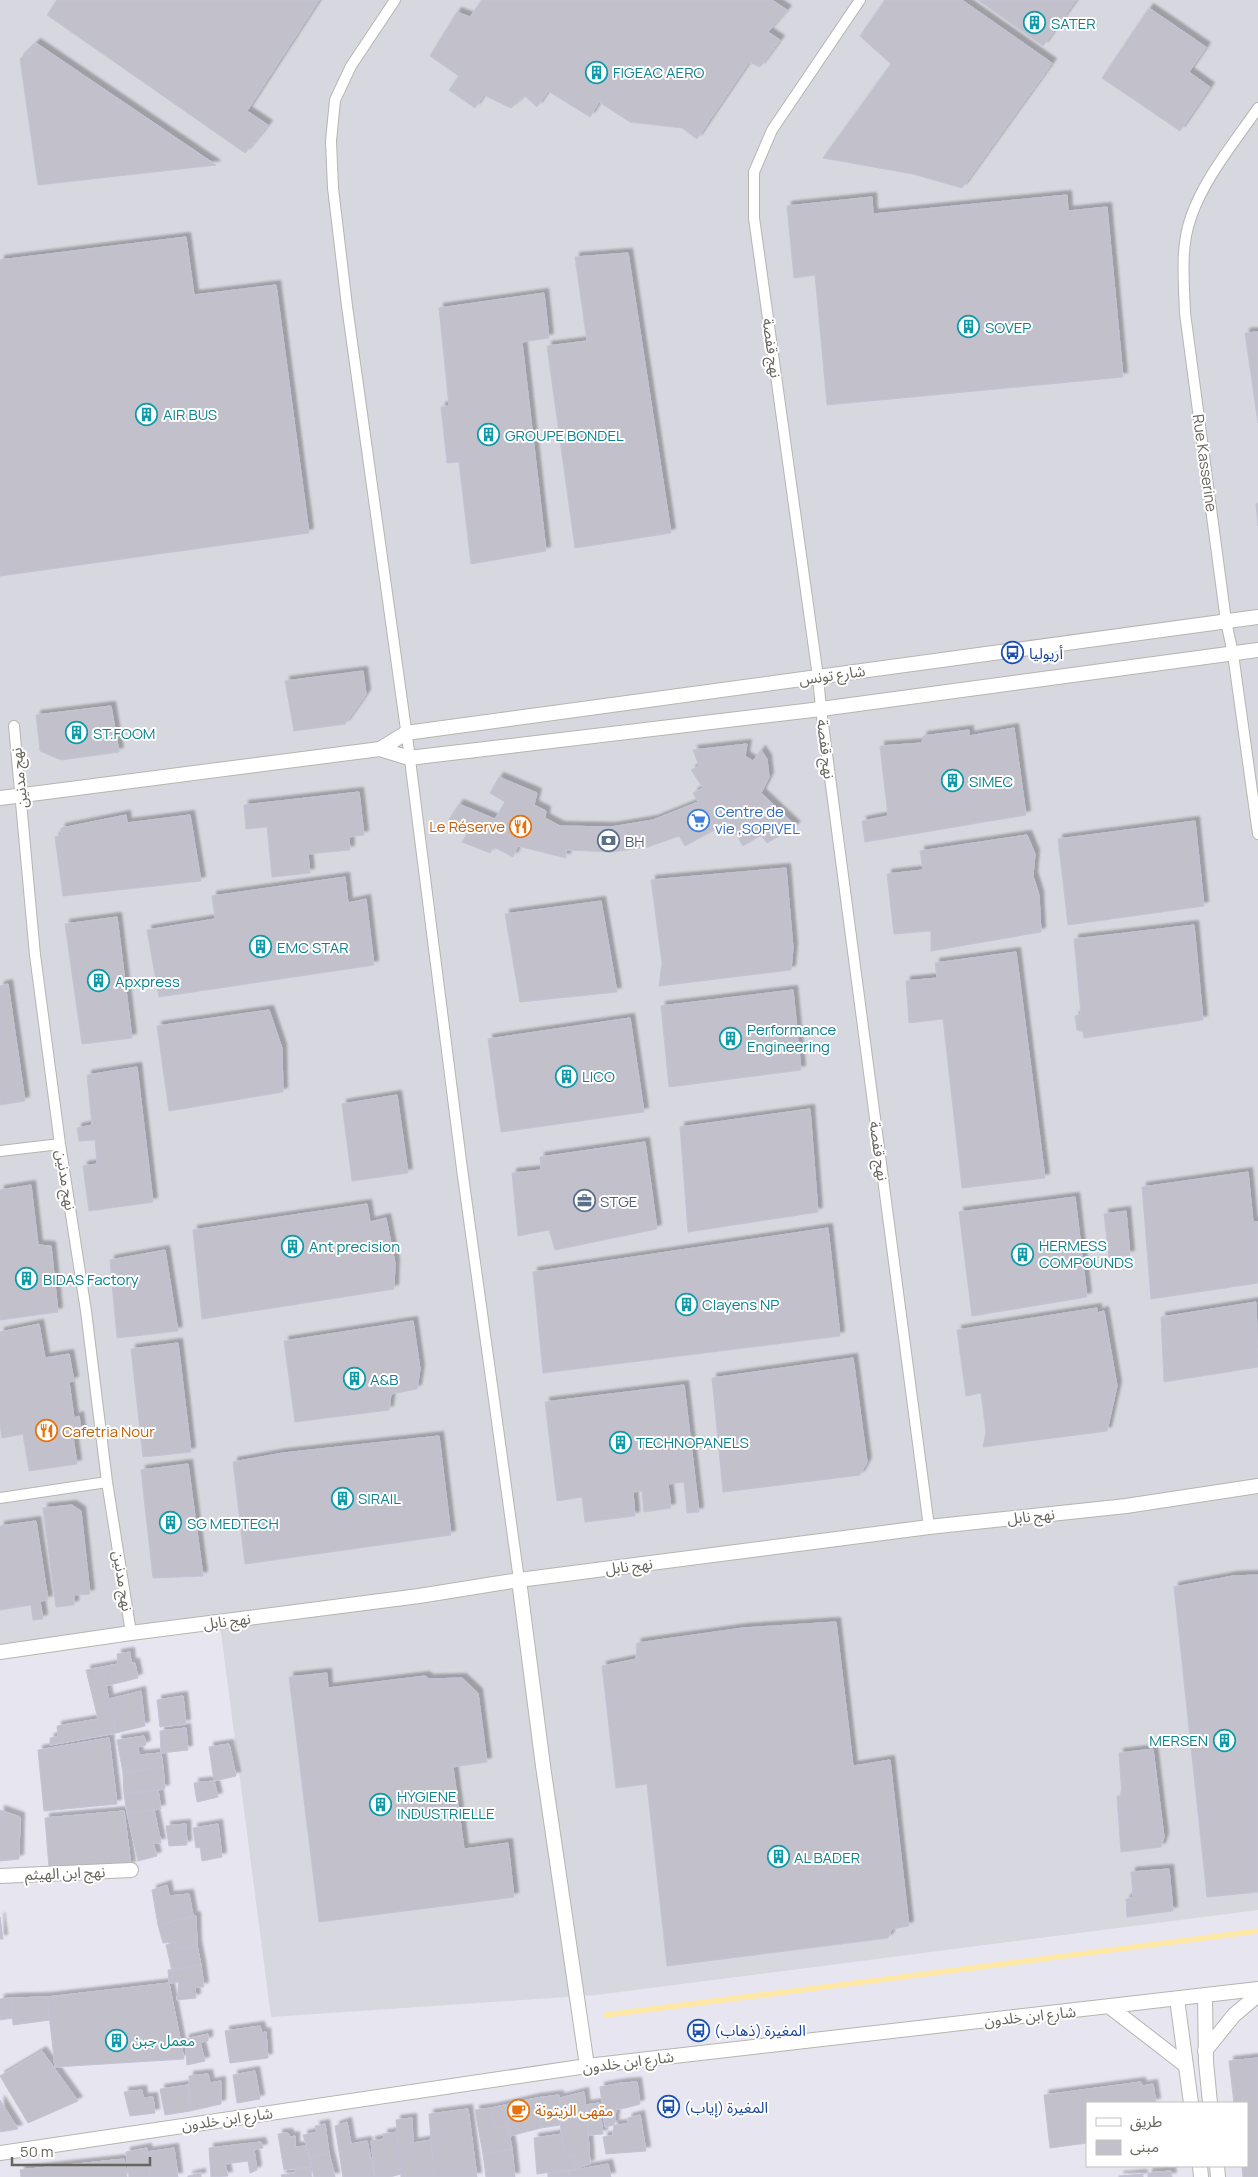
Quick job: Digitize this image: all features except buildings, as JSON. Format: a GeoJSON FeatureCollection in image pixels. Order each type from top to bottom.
{"type":"FeatureCollection","features":[{"type":"Feature","properties":{"kind":"street","name":"شارع تونس"},"geometry":{"type":"LineString","coordinates":[[406,733],[1258,617]]}},
{"type":"Feature","properties":{"kind":"street"},"geometry":{"type":"LineString","coordinates":[[380,748],[409,758],[821,709],[1258,650]]}},
{"type":"Feature","properties":{"kind":"street"},"geometry":{"type":"LineString","coordinates":[[0,798],[380,748],[406,733]]}},
{"type":"Feature","properties":{"kind":"street","name":"نهج نابل"},"geometry":{"type":"LineString","coordinates":[[0,1652],[131,1633],[399,1599],[519,1580],[930,1527],[1126,1506],[1258,1486]]}},
{"type":"Feature","properties":{"kind":"street"},"geometry":{"type":"LineString","coordinates":[[519,1580],[543,1766],[587,2066]]}},
{"type":"Feature","properties":{"kind":"street","name":"نهج ابن الهيثم"},"geometry":{"type":"LineString","coordinates":[[0,1876],[131,1870]]}},
{"type":"Feature","properties":{"kind":"street","name":"شارع ابن خلدون"},"geometry":{"type":"LineString","coordinates":[[0,2153],[587,2066],[1258,1989]]}},
{"type":"Feature","properties":{"kind":"street"},"geometry":{"type":"LineString","coordinates":[[1205,2050],[1234,2015],[1258,1995]]}},
{"type":"Feature","properties":{"kind":"street"},"geometry":{"type":"LineString","coordinates":[[1205,1996],[1205,2050],[1210,2102]]}},
{"type":"Feature","properties":{"kind":"street"},"geometry":{"type":"LineString","coordinates":[[1177,1999],[1190,2102]]}},
{"type":"Feature","properties":{"kind":"street"},"geometry":{"type":"LineString","coordinates":[[1110,2007],[1185,2065]]}},
{"type":"Feature","properties":{"kind":"lane"},"geometry":{"type":"LineString","coordinates":[[395,0],[351,66],[335,100],[331,141],[333,188],[462,1170],[519,1580]]}},
{"type":"Feature","properties":{"kind":"lane","name":"نهج قفصة"},"geometry":{"type":"LineString","coordinates":[[860,0],[772,130],[754,172],[754,218],[818,677],[930,1527]]}},
{"type":"Feature","properties":{"kind":"lane","name":"Rue Kasserine"},"geometry":{"type":"LineString","coordinates":[[1258,108],[1204,188],[1191,218],[1186,241],[1184,266],[1185,313],[1226,621],[1258,834]]}},
{"type":"Feature","properties":{"kind":"lane","name":"نهج مدنين"},"geometry":{"type":"LineString","coordinates":[[14,726],[35,955],[60,1144],[86,1311],[107,1482],[131,1633]]}},
{"type":"Feature","properties":{"kind":"lane"},"geometry":{"type":"LineString","coordinates":[[0,1151],[60,1144]]}},
{"type":"Feature","properties":{"kind":"lane"},"geometry":{"type":"LineString","coordinates":[[0,1498],[107,1482]]}},
{"type":"Feature","properties":{"kind":"shaded area"},"geometry":{"type":"Polygon","coordinates":[[[0,0],[1258,0],[1258,1910],[596,1995],[271,2017],[219,1617],[0,1654],[0,0]]]}},
{"type":"Feature","properties":{"kind":"waterway"},"geometry":{"type":"LineString","coordinates":[[606,2015],[1258,1931]]}},
{"type":"Feature","properties":{"kind":"place","name":"SATER"},"geometry":{"type":"Point","coordinates":[1035,23]}},
{"type":"Feature","properties":{"kind":"place","name":"FIGEAC AERO"},"geometry":{"type":"Point","coordinates":[597,72]}},
{"type":"Feature","properties":{"kind":"place","name":"SOVEP"},"geometry":{"type":"Point","coordinates":[969,327]}},
{"type":"Feature","properties":{"kind":"place","name":"AIR BUS"},"geometry":{"type":"Point","coordinates":[147,414]}},
{"type":"Feature","properties":{"kind":"place","name":"GROUPE BONDEL"},"geometry":{"type":"Point","coordinates":[489,435]}},
{"type":"Feature","properties":{"kind":"place","name":"أريوليا"},"geometry":{"type":"Point","coordinates":[1013,653]}},
{"type":"Feature","properties":{"kind":"place","name":"ST.FOOM"},"geometry":{"type":"Point","coordinates":[77,733]}},
{"type":"Feature","properties":{"kind":"place","name":"SIMEC"},"geometry":{"type":"Point","coordinates":[953,781]}},
{"type":"Feature","properties":{"kind":"place","name":"Centre de vie ,SOPIVEL"},"geometry":{"type":"Point","coordinates":[699,820]}},
{"type":"Feature","properties":{"kind":"place","name":"Le Réserve"},"geometry":{"type":"Point","coordinates":[521,826]}},
{"type":"Feature","properties":{"kind":"place","name":"BH"},"geometry":{"type":"Point","coordinates":[609,841]}},
{"type":"Feature","properties":{"kind":"place","name":"EMC STAR"},"geometry":{"type":"Point","coordinates":[261,947]}},
{"type":"Feature","properties":{"kind":"place","name":"Apxpress"},"geometry":{"type":"Point","coordinates":[99,981]}},
{"type":"Feature","properties":{"kind":"place","name":"Performance Engineering"},"geometry":{"type":"Point","coordinates":[731,1038]}},
{"type":"Feature","properties":{"kind":"place","name":"LICO"},"geometry":{"type":"Point","coordinates":[566,1076]}},
{"type":"Feature","properties":{"kind":"place","name":"STGE"},"geometry":{"type":"Point","coordinates":[584,1201]}},
{"type":"Feature","properties":{"kind":"place","name":"Ant precision"},"geometry":{"type":"Point","coordinates":[293,1246]}},
{"type":"Feature","properties":{"kind":"place","name":"HERMESS COMPOUNDS"},"geometry":{"type":"Point","coordinates":[1023,1254]}},
{"type":"Feature","properties":{"kind":"place","name":"BIDAS Factory"},"geometry":{"type":"Point","coordinates":[27,1279]}},
{"type":"Feature","properties":{"kind":"place","name":"Clayens NP"},"geometry":{"type":"Point","coordinates":[686,1304]}},
{"type":"Feature","properties":{"kind":"place","name":"A&B"},"geometry":{"type":"Point","coordinates":[354,1379]}},
{"type":"Feature","properties":{"kind":"place","name":"Cafetria Nour"},"geometry":{"type":"Point","coordinates":[46,1431]}},
{"type":"Feature","properties":{"kind":"place","name":"TECHNOPANELS"},"geometry":{"type":"Point","coordinates":[620,1442]}},
{"type":"Feature","properties":{"kind":"place","name":"SIRAIL"},"geometry":{"type":"Point","coordinates":[342,1498]}},
{"type":"Feature","properties":{"kind":"place","name":"SG MEDTECH"},"geometry":{"type":"Point","coordinates":[171,1523]}},
{"type":"Feature","properties":{"kind":"place","name":"MERSEN"},"geometry":{"type":"Point","coordinates":[1224,1740]}},
{"type":"Feature","properties":{"kind":"place","name":"HYGIENE INDUSTRIELLE"},"geometry":{"type":"Point","coordinates":[381,1805]}},
{"type":"Feature","properties":{"kind":"place","name":"AL BADER"},"geometry":{"type":"Point","coordinates":[778,1857]}},
{"type":"Feature","properties":{"kind":"place","name":"المغيرة (ذهاب)"},"geometry":{"type":"Point","coordinates":[698,2030]}},
{"type":"Feature","properties":{"kind":"place","name":"معمل جبن"},"geometry":{"type":"Point","coordinates":[116,2040]}},
{"type":"Feature","properties":{"kind":"place","name":"المغيرة (إياب)"},"geometry":{"type":"Point","coordinates":[668,2107]}},
{"type":"Feature","properties":{"kind":"place","name":"مقهى الزيتونة"},"geometry":{"type":"Point","coordinates":[519,2110]}}]}
